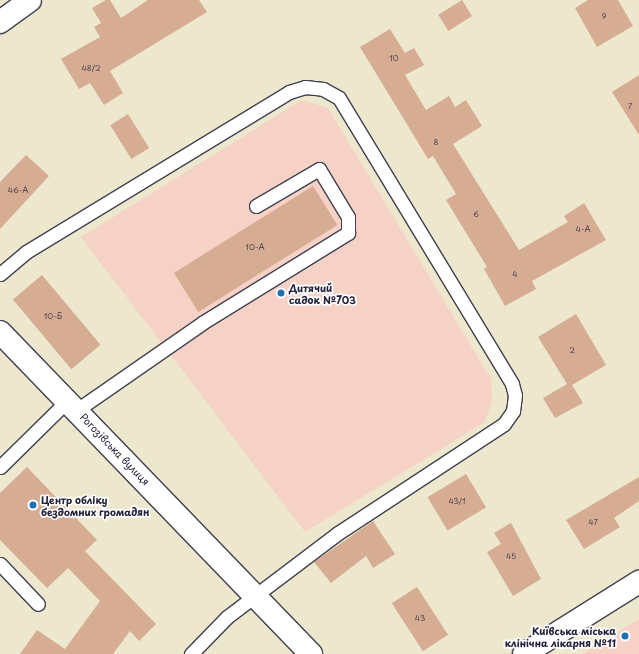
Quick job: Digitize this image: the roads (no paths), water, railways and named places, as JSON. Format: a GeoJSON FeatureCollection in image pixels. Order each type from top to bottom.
{"type":"FeatureCollection","features":[{"type":"Feature","properties":{"kind":"street"},"geometry":{"type":"LineString","coordinates":[[0,22],[30,0]]}},
{"type":"Feature","properties":{"kind":"street","name":"Рогозівська вулиця"},"geometry":{"type":"LineString","coordinates":[[0,332],[73,405],[254,596],[312,654]]}},
{"type":"Feature","properties":{"kind":"street"},"geometry":{"type":"LineString","coordinates":[[524,654],[639,582]]}},
{"type":"Feature","properties":{"kind":"lane"},"geometry":{"type":"LineString","coordinates":[[0,274],[26,252],[289,92],[305,87],[323,89],[339,98],[512,384],[515,395],[513,411],[504,424],[338,533],[254,596],[191,654]]}},
{"type":"Feature","properties":{"kind":"lane"},"geometry":{"type":"LineString","coordinates":[[0,467],[73,405],[348,232],[348,217],[319,169],[256,206]]}},
{"type":"Feature","properties":{"kind":"lane"},"geometry":{"type":"LineString","coordinates":[[0,564],[38,604]]}},
{"type":"Feature","properties":{"kind":"place","name":"Дитячий садок №703"},"geometry":{"type":"Point","coordinates":[281,293]}},
{"type":"Feature","properties":{"kind":"place","name":"Центр обліку бездомних громадян"},"geometry":{"type":"Point","coordinates":[33,505]}},
{"type":"Feature","properties":{"kind":"place","name":"Київська міська клінічна лікарня №11"},"geometry":{"type":"Point","coordinates":[625,636]}}]}
